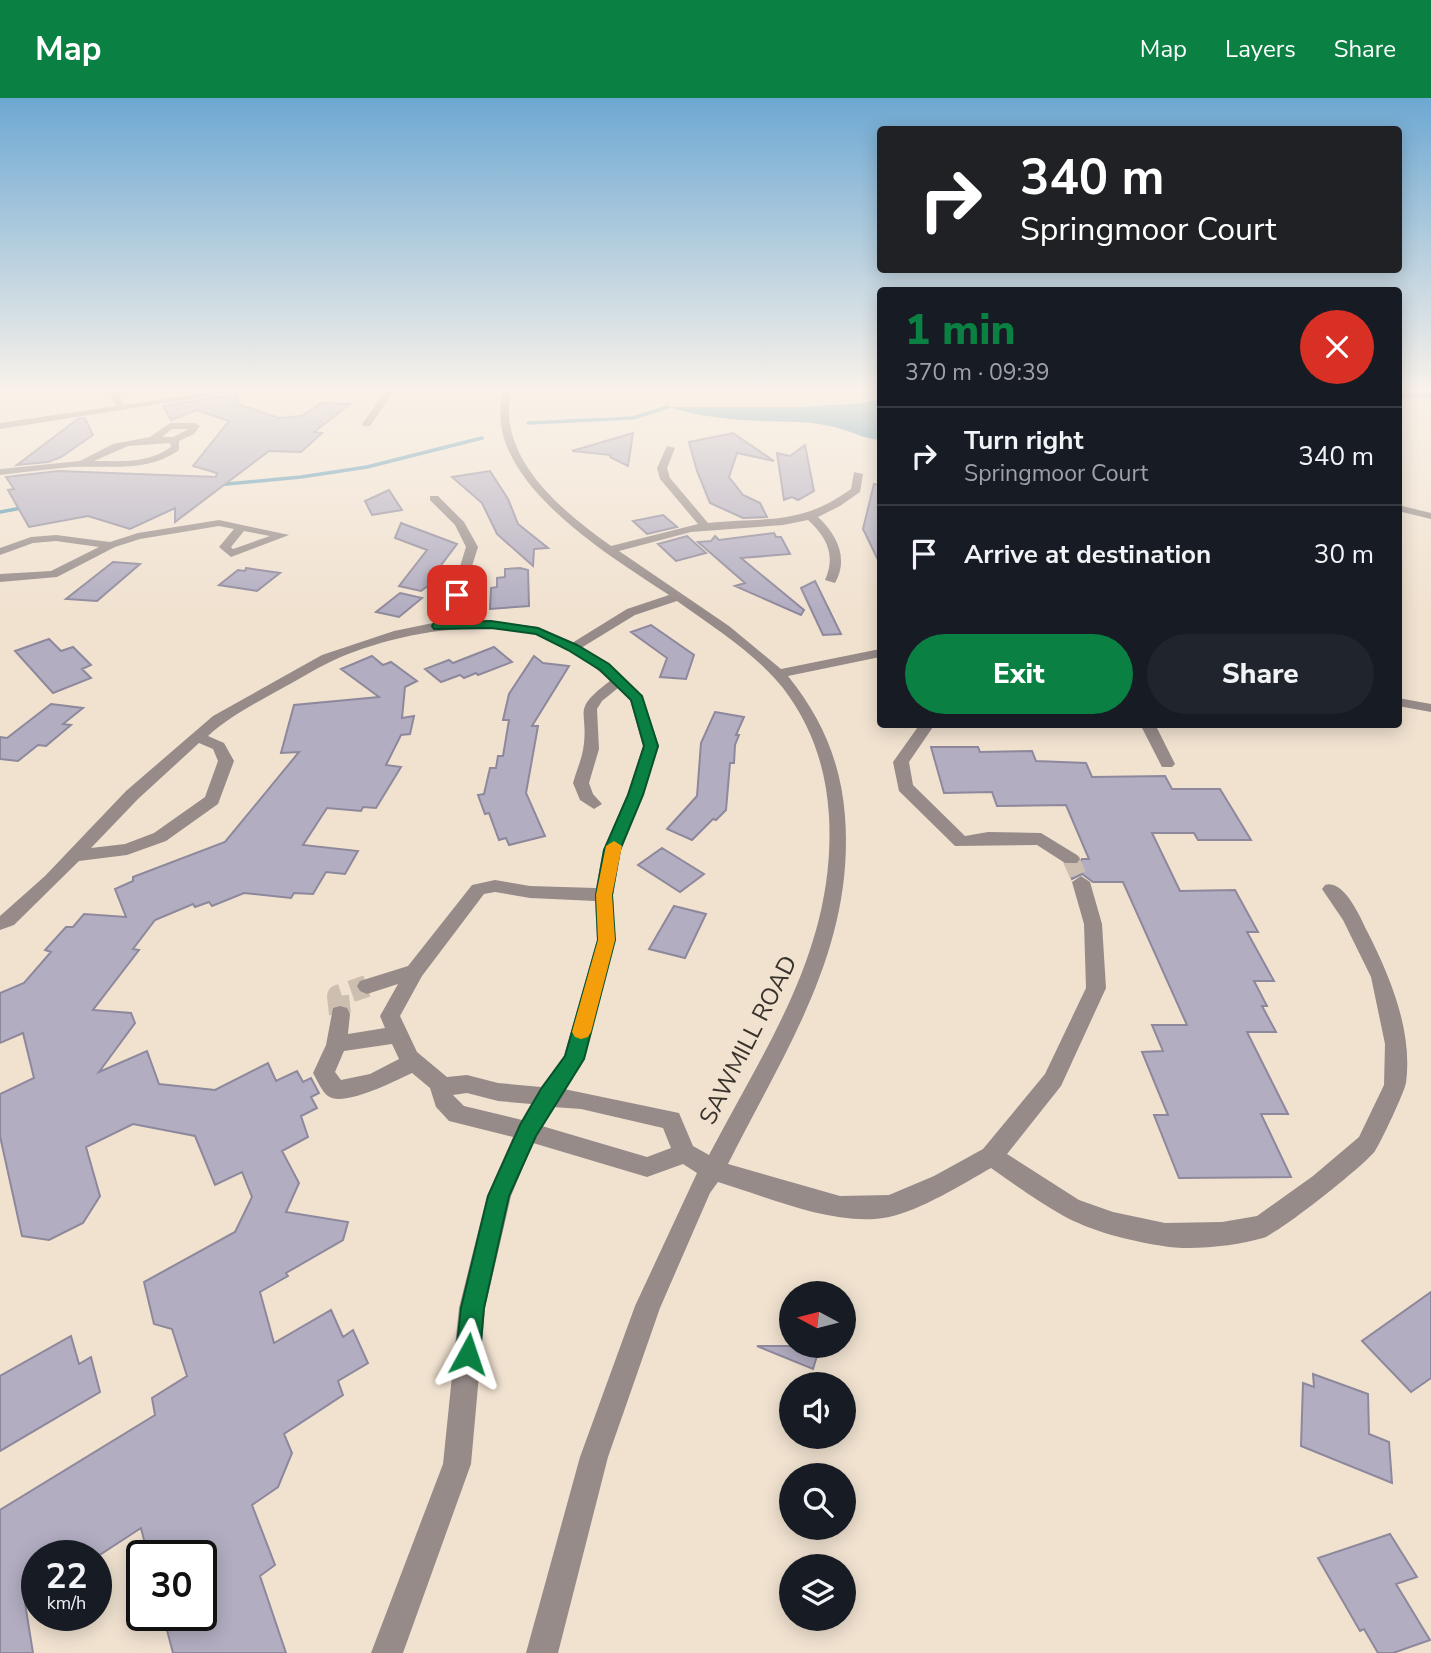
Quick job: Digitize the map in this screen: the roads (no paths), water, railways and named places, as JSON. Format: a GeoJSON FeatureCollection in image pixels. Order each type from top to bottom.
{"type":"FeatureCollection","features":[{"type":"Feature","properties":{"kind":"street"},"geometry":{"type":"LineString","coordinates":[[0,472],[69,465]]}},
{"type":"Feature","properties":{"kind":"street","name":"SAWMILL ROAD"},"geometry":{"type":"LineString","coordinates":[[522,465],[568,517],[609,550],[720,626],[779,674],[814,725],[833,781],[838,831],[835,891],[822,950],[783,1037],[713,1170],[701,1186],[648,1306],[599,1444],[542,1653]]}},
{"type":"Feature","properties":{"kind":"street"},"geometry":{"type":"LineString","coordinates":[[663,465],[666,479],[705,526]]}},
{"type":"Feature","properties":{"kind":"street"},"geometry":{"type":"LineString","coordinates":[[609,550],[676,531],[705,526],[812,518],[840,503],[856,490],[858,474]]}},
{"type":"Feature","properties":{"kind":"street"},"geometry":{"type":"LineString","coordinates":[[434,498],[460,524],[472,547],[457,595],[438,626]]}},
{"type":"Feature","properties":{"kind":"street"},"geometry":{"type":"LineString","coordinates":[[1402,509],[1431,516]]}},
{"type":"Feature","properties":{"kind":"street"},"geometry":{"type":"LineString","coordinates":[[812,518],[826,531],[837,553],[837,568],[831,580]]}},
{"type":"Feature","properties":{"kind":"street"},"geometry":{"type":"LineString","coordinates":[[0,578],[53,574],[111,545],[138,536],[219,523],[242,527]]}},
{"type":"Feature","properties":{"kind":"street"},"geometry":{"type":"LineString","coordinates":[[0,552],[31,540],[43,539],[90,541],[111,545]]}},
{"type":"Feature","properties":{"kind":"street"},"geometry":{"type":"LineString","coordinates":[[572,648],[631,612],[678,596]]}},
{"type":"Feature","properties":{"kind":"street"},"geometry":{"type":"LineString","coordinates":[[3,927],[132,795],[218,719],[327,658],[399,634],[438,626],[491,625],[538,631],[604,667],[637,699],[651,746],[635,795],[612,850],[604,895],[606,940],[574,1059],[527,1131],[499,1196],[472,1308],[457,1464],[387,1653]]}},
{"type":"Feature","properties":{"kind":"street"},"geometry":{"type":"LineString","coordinates":[[779,674],[877,654]]}},
{"type":"Feature","properties":{"kind":"street"},"geometry":{"type":"LineString","coordinates":[[594,804],[586,796],[581,783],[591,749],[590,709],[597,698],[620,681]]}},
{"type":"Feature","properties":{"kind":"street"},"geometry":{"type":"LineString","coordinates":[[1402,703],[1431,708]]}},
{"type":"Feature","properties":{"kind":"street"},"geometry":{"type":"LineString","coordinates":[[925,728],[901,762],[905,787],[961,842],[988,838],[1041,839],[1070,859]]}},
{"type":"Feature","properties":{"kind":"street"},"geometry":{"type":"LineString","coordinates":[[1149,728],[1167,764]]}},
{"type":"Feature","properties":{"kind":"street"},"geometry":{"type":"LineString","coordinates":[[74,856],[127,849],[160,837],[212,800],[226,761],[219,746],[197,737]]}},
{"type":"Feature","properties":{"kind":"street"},"geometry":{"type":"LineString","coordinates":[[440,1087],[467,1084],[498,1092],[548,1095],[671,1120],[685,1153],[713,1170],[840,1207],[889,1206],[942,1184],[991,1156],[1053,1080],[1096,988],[1093,924],[1081,882]]}},
{"type":"Feature","properties":{"kind":"street"},"geometry":{"type":"LineString","coordinates":[[604,895],[530,892],[495,886],[478,889],[415,971],[390,1016],[409,1058],[440,1087],[444,1100],[457,1114],[527,1131],[647,1167],[685,1153]]}},
{"type":"Feature","properties":{"kind":"street"},"geometry":{"type":"LineString","coordinates":[[991,1156],[1072,1208],[1113,1223],[1165,1235],[1222,1234],[1262,1227],[1321,1184],[1367,1144],[1395,1085],[1395,1044],[1381,977],[1350,917],[1331,889]]}},
{"type":"Feature","properties":{"kind":"street"},"geometry":{"type":"LineString","coordinates":[[367,986],[415,971]]}},
{"type":"Feature","properties":{"kind":"street"},"geometry":{"type":"LineString","coordinates":[[340,1013],[336,1045],[324,1073],[336,1090],[374,1082],[414,1062]]}},
{"type":"Feature","properties":{"kind":"street"},"geometry":{"type":"LineString","coordinates":[[336,1045],[359,1039],[399,1035]]}},
{"type":"Feature","properties":{"kind":"waterway"},"geometry":{"type":"LineString","coordinates":[[216,485],[301,477],[377,465]]}},
{"type":"Feature","properties":{"kind":"waterway"},"geometry":{"type":"LineString","coordinates":[[0,512],[27,507]]}},
{"type":"Feature","properties":{"kind":"tunnel"},"geometry":{"type":"LineString","coordinates":[[1071,859],[1081,882]]}},
{"type":"Feature","properties":{"kind":"tunnel"},"geometry":{"type":"LineString","coordinates":[[340,1014],[338,996],[367,986]]}}]}
